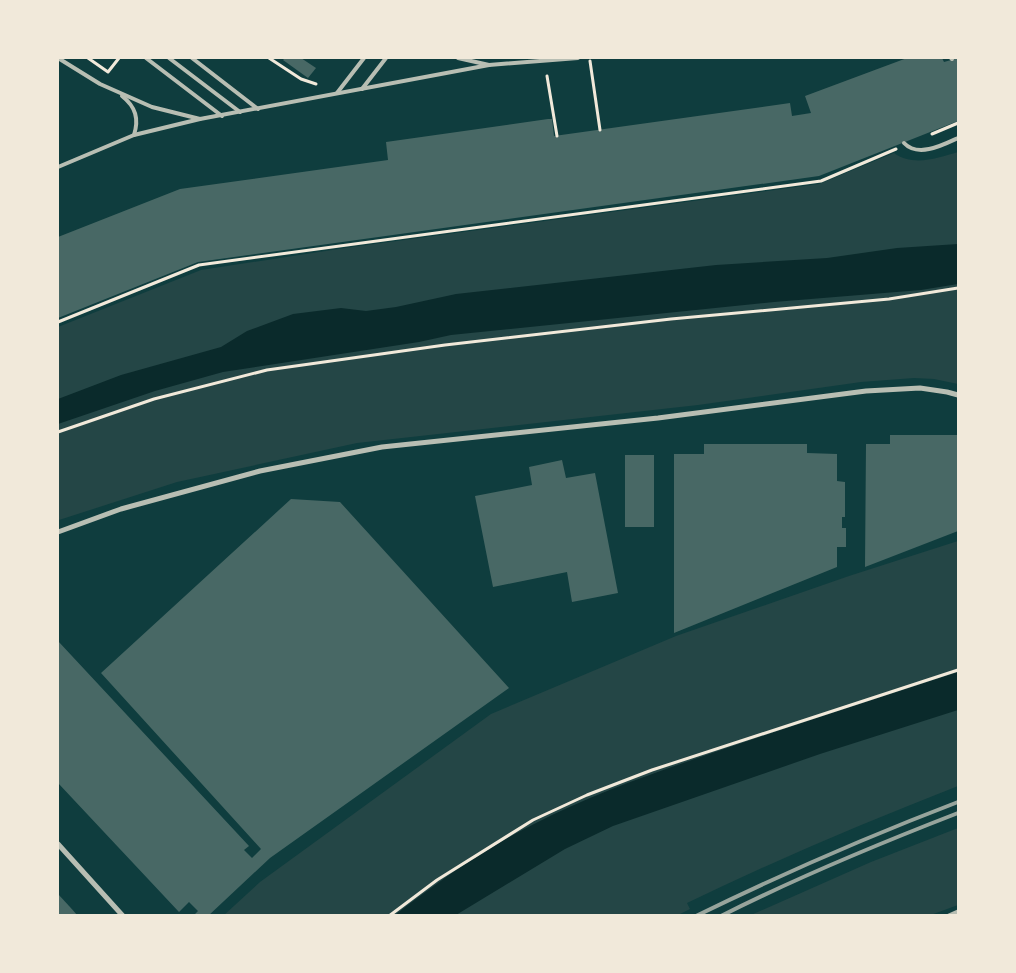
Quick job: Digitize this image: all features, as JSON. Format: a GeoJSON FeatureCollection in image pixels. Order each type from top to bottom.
{"type":"FeatureCollection","features":[{"type":"Feature","properties":{"kind":"street"},"geometry":{"type":"LineString","coordinates":[[58,532],[121,508],[260,471],[382,447],[658,418],[866,391],[920,388],[958,395]]}},
{"type":"Feature","properties":{"kind":"street"},"geometry":{"type":"LineString","coordinates":[[58,844],[123,916]]}},
{"type":"Feature","properties":{"kind":"street"},"geometry":{"type":"LineString","coordinates":[[949,916],[958,912]]}},
{"type":"Feature","properties":{"kind":"lane"},"geometry":{"type":"LineString","coordinates":[[58,58],[100,84],[152,107],[200,119]]}},
{"type":"Feature","properties":{"kind":"lane"},"geometry":{"type":"LineString","coordinates":[[146,58],[222,116]]}},
{"type":"Feature","properties":{"kind":"lane"},"geometry":{"type":"LineString","coordinates":[[169,58],[240,112]]}},
{"type":"Feature","properties":{"kind":"lane"},"geometry":{"type":"LineString","coordinates":[[192,58],[258,109]]}},
{"type":"Feature","properties":{"kind":"lane"},"geometry":{"type":"LineString","coordinates":[[337,94],[364,58]]}},
{"type":"Feature","properties":{"kind":"lane"},"geometry":{"type":"LineString","coordinates":[[362,89],[386,58]]}},
{"type":"Feature","properties":{"kind":"lane"},"geometry":{"type":"LineString","coordinates":[[458,58],[489,65]]}},
{"type":"Feature","properties":{"kind":"lane"},"geometry":{"type":"LineString","coordinates":[[58,167],[134,135],[200,119],[489,65],[578,58]]}},
{"type":"Feature","properties":{"kind":"lane"},"geometry":{"type":"LineString","coordinates":[[118,92],[136,112],[137,125],[134,135]]}},
{"type":"Feature","properties":{"kind":"lane"},"geometry":{"type":"LineString","coordinates":[[904,143],[915,150],[925,150],[958,138]]}},
{"type":"Feature","properties":{"kind":"path"},"geometry":{"type":"LineString","coordinates":[[88,58],[108,72],[119,58]]}},
{"type":"Feature","properties":{"kind":"path"},"geometry":{"type":"LineString","coordinates":[[268,58],[301,79],[321,84]]}},
{"type":"Feature","properties":{"kind":"path"},"geometry":{"type":"LineString","coordinates":[[590,58],[600,130]]}},
{"type":"Feature","properties":{"kind":"path"},"geometry":{"type":"LineString","coordinates":[[547,76],[557,136]]}},
{"type":"Feature","properties":{"kind":"path"},"geometry":{"type":"LineString","coordinates":[[932,134],[958,123]]}},
{"type":"Feature","properties":{"kind":"path"},"geometry":{"type":"LineString","coordinates":[[58,322],[199,266],[821,181],[893,150]]}},
{"type":"Feature","properties":{"kind":"path"},"geometry":{"type":"LineString","coordinates":[[58,432],[154,398],[267,370],[445,345],[661,320],[889,299],[958,288]]}},
{"type":"Feature","properties":{"kind":"path"},"geometry":{"type":"LineString","coordinates":[[390,916],[437,880],[524,825],[587,795],[652,770],[958,670]]}},
{"type":"Feature","properties":{"kind":"shaded area"},"geometry":{"type":"Polygon","coordinates":[[[958,152],[958,384],[934,379],[914,378],[861,382],[698,405],[357,443],[177,482],[59,520],[58,327],[201,270],[345,248],[819,184],[894,153],[909,160],[926,160],[958,152]]]}},
{"type":"Feature","properties":{"kind":"shaded area"},"geometry":{"type":"Polygon","coordinates":[[[958,244],[958,284],[921,290],[774,302],[451,335],[419,342],[223,372],[155,391],[58,424],[58,399],[121,375],[221,347],[247,331],[293,314],[341,308],[366,311],[396,307],[456,294],[716,265],[827,258],[897,248],[958,244]]]}},
{"type":"Feature","properties":{"kind":"shaded area"},"geometry":{"type":"Polygon","coordinates":[[[958,541],[958,786],[754,872],[687,903],[690,909],[678,915],[223,916],[260,882],[491,714],[676,636],[849,576],[958,541]]]}},
{"type":"Feature","properties":{"kind":"shaded area"},"geometry":{"type":"Polygon","coordinates":[[[958,672],[958,710],[820,754],[613,826],[565,849],[456,915],[395,915],[445,878],[516,833],[580,802],[697,758],[958,672]]]}},
{"type":"Feature","properties":{"kind":"shaded area"},"geometry":{"type":"Polygon","coordinates":[[[958,828],[958,905],[928,916],[751,915],[871,862],[958,828]]]}},
{"type":"Feature","properties":{"kind":"building"},"geometry":{"type":"Polygon","coordinates":[[[285,58],[301,58],[316,68],[308,78],[283,60],[285,58]]]}},
{"type":"Feature","properties":{"kind":"building"},"geometry":{"type":"Polygon","coordinates":[[[907,58],[942,58],[944,62],[958,58],[958,121],[819,176],[198,262],[58,318],[58,237],[180,189],[388,160],[386,142],[548,119],[552,119],[554,136],[790,103],[792,116],[811,113],[805,96],[907,58]]]}},
{"type":"Feature","properties":{"kind":"building"},"geometry":{"type":"Polygon","coordinates":[[[890,435],[958,435],[958,531],[865,567],[866,444],[890,444],[890,435]]]}},
{"type":"Feature","properties":{"kind":"building"},"geometry":{"type":"Polygon","coordinates":[[[704,444],[807,444],[807,453],[837,454],[837,481],[845,482],[845,517],[842,517],[842,528],[846,528],[846,547],[837,547],[837,567],[674,633],[674,454],[704,454],[704,444]]]}},
{"type":"Feature","properties":{"kind":"building"},"geometry":{"type":"Polygon","coordinates":[[[625,455],[654,455],[654,527],[625,527],[625,455]]]}},
{"type":"Feature","properties":{"kind":"building"},"geometry":{"type":"Polygon","coordinates":[[[562,460],[566,478],[595,473],[618,593],[572,602],[567,572],[493,587],[475,496],[532,485],[529,467],[562,460]]]}},
{"type":"Feature","properties":{"kind":"building"},"geometry":{"type":"Polygon","coordinates":[[[291,499],[340,502],[509,688],[270,858],[208,916],[196,916],[195,914],[198,911],[189,902],[179,912],[58,783],[58,641],[249,846],[244,850],[252,858],[261,849],[101,673],[291,499]]]}},
{"type":"Feature","properties":{"kind":"building"},"geometry":{"type":"Polygon","coordinates":[[[58,894],[70,907],[78,916],[58,916],[58,894]]]}},
{"type":"Feature","properties":{"kind":"railway"},"geometry":{"type":"LineString","coordinates":[[696,916],[826,856],[958,802]]}},
{"type":"Feature","properties":{"kind":"railway"},"geometry":{"type":"LineString","coordinates":[[721,916],[838,862],[958,813]]}}]}
